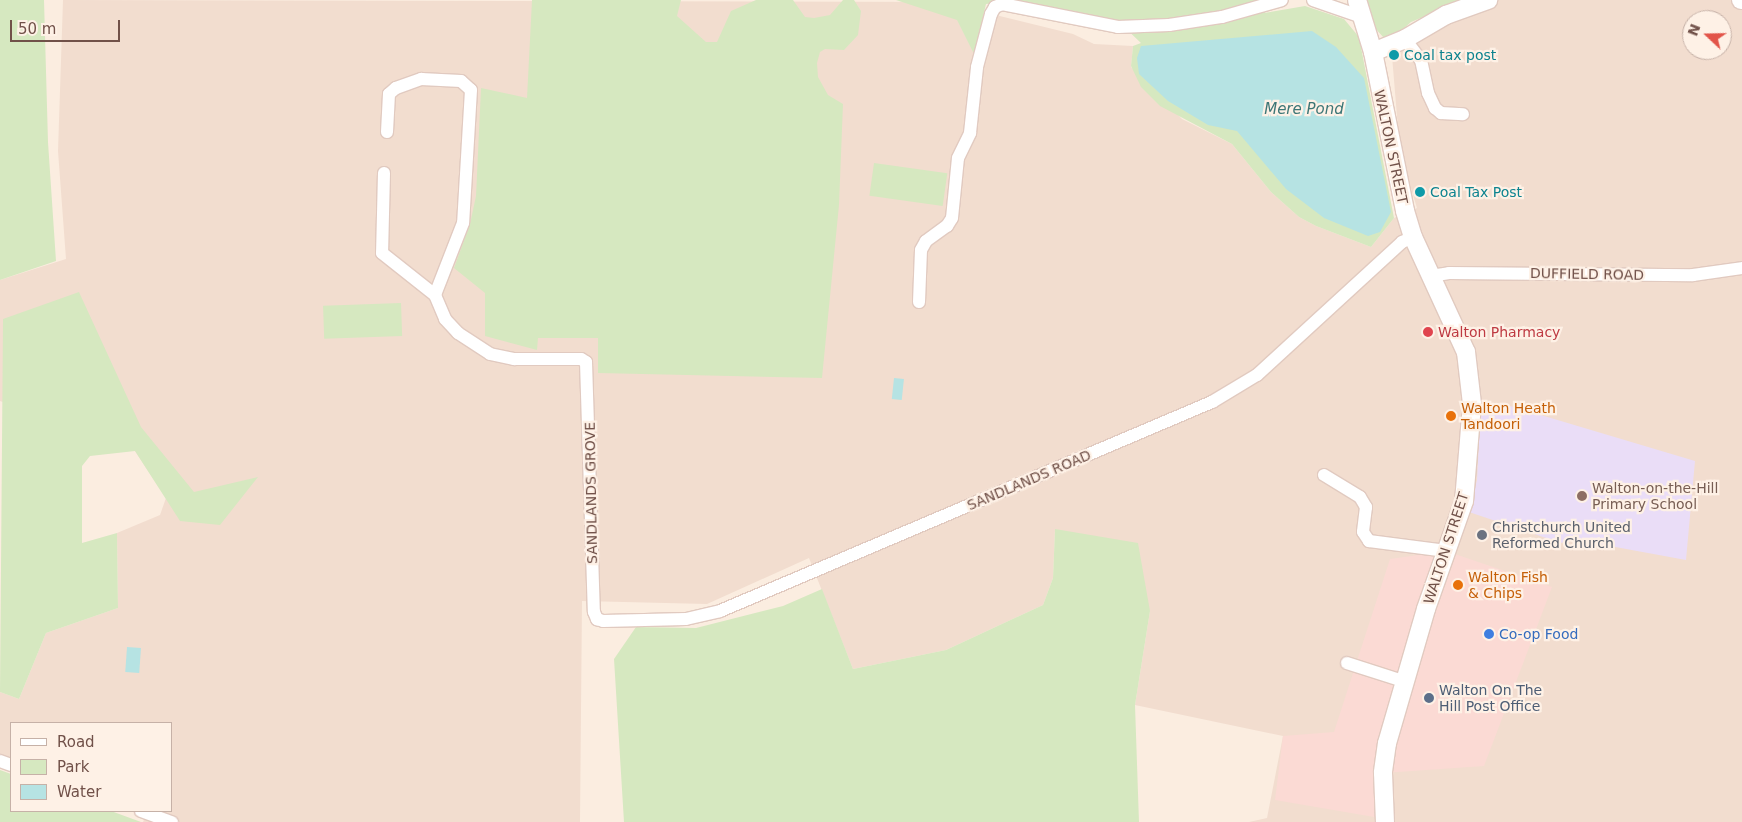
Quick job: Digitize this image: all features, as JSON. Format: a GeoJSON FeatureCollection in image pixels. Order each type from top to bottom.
{"type":"FeatureCollection","features":[{"type":"Feature","properties":{"kind":"main road"},"geometry":{"type":"LineString","coordinates":[[1373,52],[1405,39],[1446,16],[1488,0]]}},
{"type":"Feature","properties":{"kind":"main road","name":"WALTON STREET"},"geometry":{"type":"LineString","coordinates":[[1360,8],[1373,52],[1392,161],[1413,237],[1466,352],[1472,404],[1464,501],[1394,711],[1383,773],[1385,822]]}},
{"type":"Feature","properties":{"kind":"street"},"geometry":{"type":"LineString","coordinates":[[918,302],[922,250],[926,241],[947,226],[952,218],[958,158],[970,133],[977,67],[995,7],[1002,4],[1118,27],[1187,22],[1282,0]]}},
{"type":"Feature","properties":{"kind":"street"},"geometry":{"type":"LineString","coordinates":[[1313,0],[1360,8]]}},
{"type":"Feature","properties":{"kind":"street"},"geometry":{"type":"LineString","coordinates":[[1405,39],[1421,60],[1428,93],[1435,108],[1441,113],[1463,114]]}},
{"type":"Feature","properties":{"kind":"street"},"geometry":{"type":"LineString","coordinates":[[384,173],[382,252],[435,295],[463,223],[473,98],[471,90],[461,81],[421,79],[396,88],[389,94],[387,132]]}},
{"type":"Feature","properties":{"kind":"street","name":"SANDLANDS ROAD"},"geometry":{"type":"LineString","coordinates":[[597,619],[686,619],[720,611],[1212,402],[1258,375],[1402,242],[1413,237]]}},
{"type":"Feature","properties":{"kind":"street","name":"DUFFIELD ROAD"},"geometry":{"type":"LineString","coordinates":[[1431,276],[1469,272],[1693,275],[1742,268]]}},
{"type":"Feature","properties":{"kind":"street","name":"SANDLANDS GROVE"},"geometry":{"type":"LineString","coordinates":[[435,295],[446,320],[458,334],[490,354],[537,360],[581,359],[588,367],[594,612],[597,619]]}},
{"type":"Feature","properties":{"kind":"street"},"geometry":{"type":"LineString","coordinates":[[1324,475],[1360,497],[1366,508],[1363,532],[1369,541],[1446,551]]}},
{"type":"Feature","properties":{"kind":"street"},"geometry":{"type":"LineString","coordinates":[[1347,664],[1404,681]]}},
{"type":"Feature","properties":{"kind":"street"},"geometry":{"type":"LineString","coordinates":[[144,812],[172,822]]}},
{"type":"Feature","properties":{"kind":"shaded area"},"geometry":{"type":"Polygon","coordinates":[[[63,0],[943,2],[1073,34],[1094,44],[1133,46],[1131,67],[1182,119],[1232,144],[1271,192],[1299,217],[1316,226],[1371,247],[1394,218],[1417,208],[1400,152],[1391,44],[1488,0],[1742,0],[1742,822],[1249,822],[1267,818],[1283,736],[1135,705],[1150,611],[1055,529],[1053,578],[1043,605],[946,650],[853,669],[809,558],[707,604],[582,601],[580,822],[143,822],[148,812],[172,812],[172,722],[10,722],[10,762],[0,758],[0,692],[19,699],[46,633],[118,608],[117,533],[160,515],[166,498],[135,451],[0,401],[0,280],[66,259],[58,151],[63,0]]]}},
{"type":"Feature","properties":{"kind":"shaded area","name":"Walton-on-the-Hill Primary School"},"geometry":{"type":"Polygon","coordinates":[[[1481,401],[1514,407],[1695,461],[1686,560],[1572,539],[1561,543],[1469,512],[1477,480],[1481,401]]]}},
{"type":"Feature","properties":{"kind":"shaded area"},"geometry":{"type":"Polygon","coordinates":[[[1446,551],[1552,587],[1484,766],[1383,773],[1386,819],[1275,800],[1283,736],[1334,732],[1390,559],[1446,551]]]}},
{"type":"Feature","properties":{"kind":"green space"},"geometry":{"type":"Polygon","coordinates":[[[0,0],[44,0],[48,142],[56,261],[0,280],[0,0]]]}},
{"type":"Feature","properties":{"kind":"green space"},"geometry":{"type":"Polygon","coordinates":[[[532,0],[681,0],[677,16],[706,42],[717,42],[731,11],[756,0],[793,0],[805,17],[814,18],[830,15],[843,0],[854,0],[861,11],[858,35],[844,50],[825,49],[820,52],[817,63],[818,77],[828,95],[843,104],[839,205],[822,378],[598,373],[598,338],[538,338],[537,350],[485,336],[485,293],[454,268],[470,224],[476,196],[481,88],[527,98],[532,0]]]}},
{"type":"Feature","properties":{"kind":"green space","name":"Mere Pond"},"geometry":{"type":"Polygon","coordinates":[[[896,0],[1286,0],[1264,13],[1305,6],[1344,19],[1359,37],[1394,218],[1371,247],[1316,226],[1299,217],[1271,192],[1232,144],[1160,106],[1141,87],[1131,66],[1133,46],[1141,43],[1119,22],[1010,1],[986,4],[974,54],[957,20],[896,0]]]}},
{"type":"Feature","properties":{"kind":"green space"},"geometry":{"type":"Polygon","coordinates":[[[1366,0],[1464,0],[1411,22],[1394,37],[1384,38],[1374,27],[1366,0]]]}},
{"type":"Feature","properties":{"kind":"green space"},"geometry":{"type":"Polygon","coordinates":[[[874,163],[947,173],[943,206],[869,196],[874,163]]]}},
{"type":"Feature","properties":{"kind":"green space"},"geometry":{"type":"Polygon","coordinates":[[[79,292],[141,427],[194,492],[258,477],[220,525],[180,521],[135,451],[90,456],[82,466],[82,543],[117,533],[118,608],[46,633],[19,699],[0,692],[3,319],[79,292]]]}},
{"type":"Feature","properties":{"kind":"green space"},"geometry":{"type":"Polygon","coordinates":[[[401,303],[402,336],[324,339],[323,306],[401,303]]]}},
{"type":"Feature","properties":{"kind":"green space"},"geometry":{"type":"Polygon","coordinates":[[[1055,529],[1138,543],[1150,611],[1135,705],[1139,822],[624,822],[614,659],[636,627],[696,628],[783,606],[822,589],[853,669],[946,650],[1043,605],[1053,578],[1055,529]]]}},
{"type":"Feature","properties":{"kind":"green space"},"geometry":{"type":"Polygon","coordinates":[[[0,770],[10,774],[10,812],[114,812],[141,822],[0,822],[0,770]]]}},
{"type":"Feature","properties":{"kind":"water","name":"Mere Pond"},"geometry":{"type":"Polygon","coordinates":[[[1312,31],[1336,47],[1364,78],[1391,212],[1380,232],[1368,236],[1324,218],[1286,189],[1237,131],[1208,125],[1168,101],[1139,74],[1137,58],[1141,46],[1312,31]]]}},
{"type":"Feature","properties":{"kind":"water"},"geometry":{"type":"Polygon","coordinates":[[[894,378],[904,379],[902,400],[892,399],[894,378]]]}},
{"type":"Feature","properties":{"kind":"water"},"geometry":{"type":"Polygon","coordinates":[[[127,647],[141,648],[139,673],[125,672],[127,647]]]}},
{"type":"Feature","properties":{"kind":"place","name":"Coal tax post"},"geometry":{"type":"Point","coordinates":[1394,55]}},
{"type":"Feature","properties":{"kind":"place","name":"Coal Tax Post"},"geometry":{"type":"Point","coordinates":[1420,192]}},
{"type":"Feature","properties":{"kind":"place","name":"Walton Pharmacy"},"geometry":{"type":"Point","coordinates":[1428,332]}},
{"type":"Feature","properties":{"kind":"place","name":"Walton Heath Tandoori"},"geometry":{"type":"Point","coordinates":[1451,416]}},
{"type":"Feature","properties":{"kind":"place","name":"Walton-on-the-Hill Primary School"},"geometry":{"type":"Point","coordinates":[1582,496]}},
{"type":"Feature","properties":{"kind":"place","name":"Christchurch United Reformed Church"},"geometry":{"type":"Point","coordinates":[1482,535]}},
{"type":"Feature","properties":{"kind":"place","name":"Walton Fish & Chips"},"geometry":{"type":"Point","coordinates":[1458,585]}},
{"type":"Feature","properties":{"kind":"place","name":"Co-op Food"},"geometry":{"type":"Point","coordinates":[1489,634]}},
{"type":"Feature","properties":{"kind":"place","name":"Walton On The Hill Post Office"},"geometry":{"type":"Point","coordinates":[1429,698]}}]}
